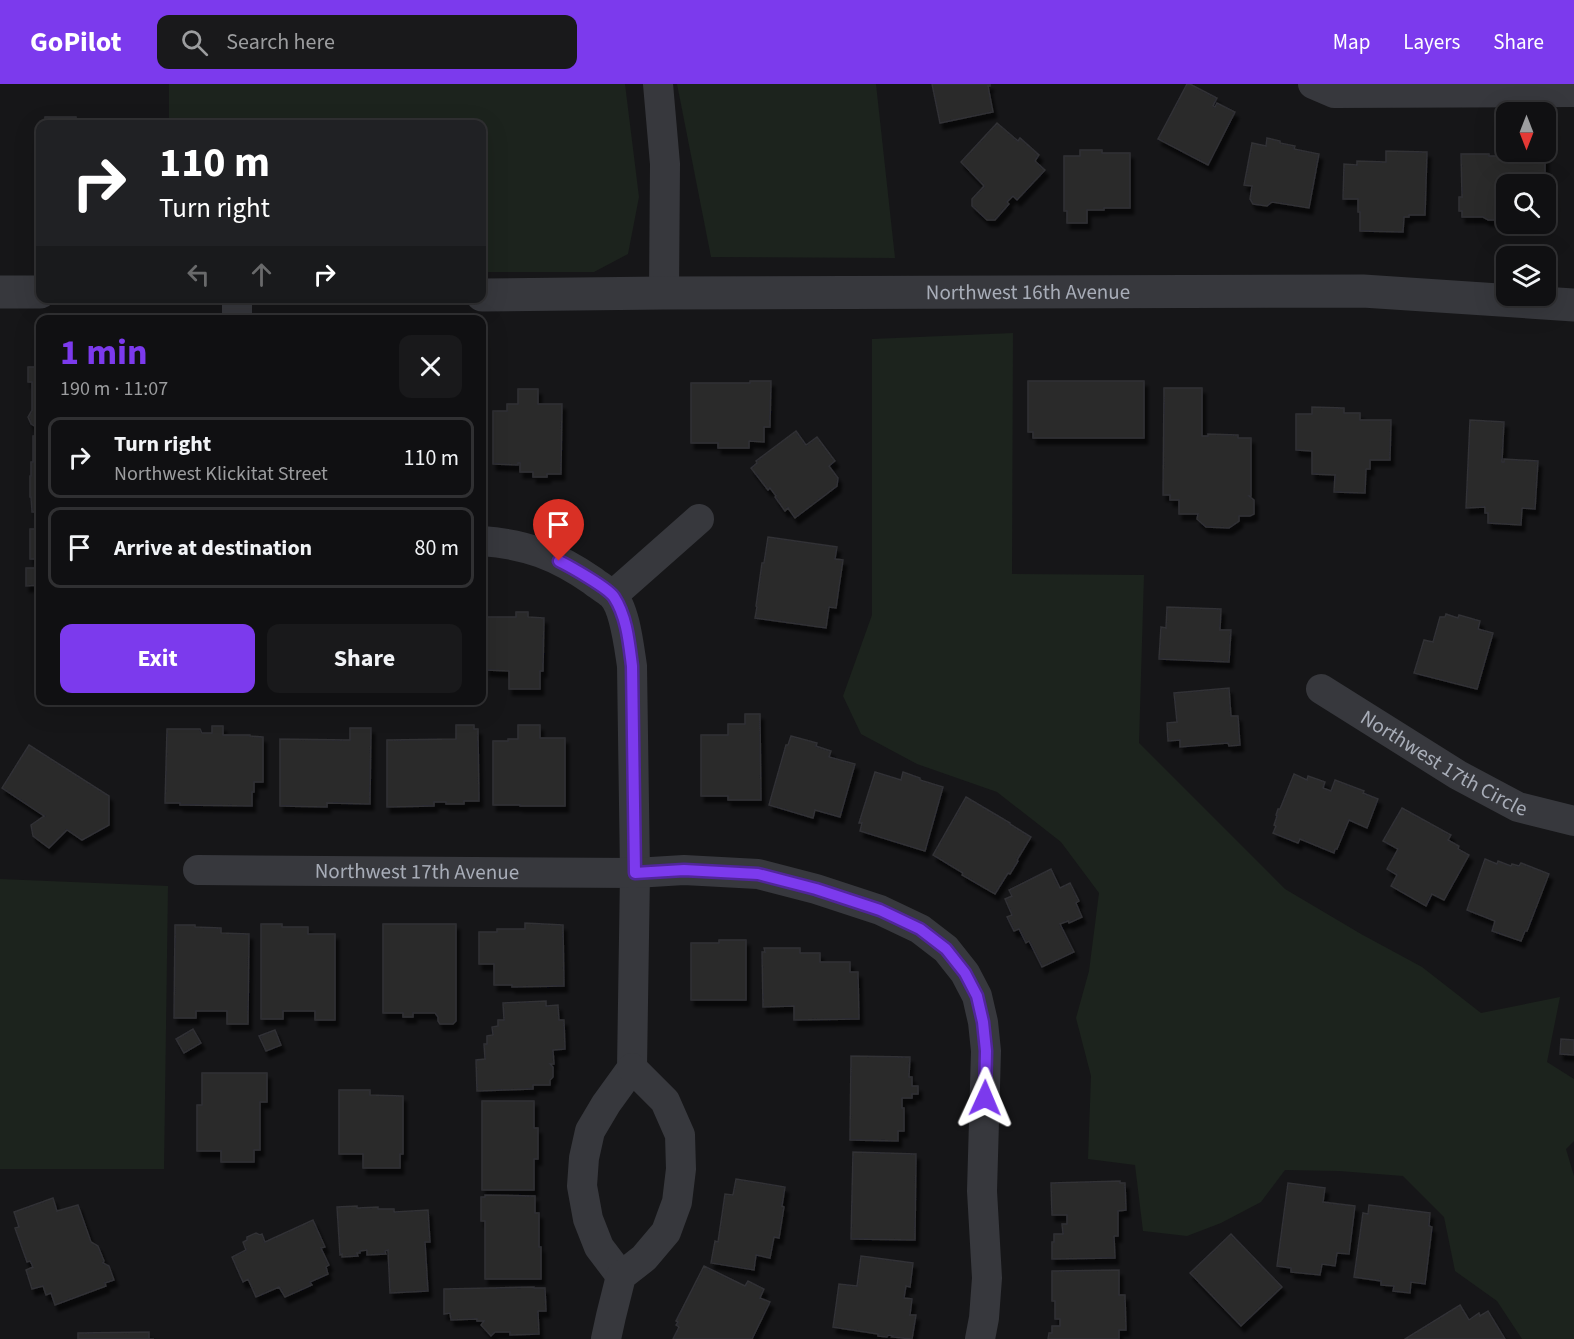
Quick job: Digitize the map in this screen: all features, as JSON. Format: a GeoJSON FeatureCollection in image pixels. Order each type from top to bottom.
{"type":"FeatureCollection","features":[{"type":"Feature","properties":{"kind":"street"},"geometry":{"type":"LineString","coordinates":[[658,84],[665,164],[664,293]]}},
{"type":"Feature","properties":{"kind":"street"},"geometry":{"type":"LineString","coordinates":[[1313,84],[1334,93],[1574,92]]}},
{"type":"Feature","properties":{"kind":"street","name":"Northwest 16th Avenue"},"geometry":{"type":"LineString","coordinates":[[486,295],[1363,291],[1574,305]]}},
{"type":"Feature","properties":{"kind":"street"},"geometry":{"type":"LineString","coordinates":[[0,292],[36,292]]}},
{"type":"Feature","properties":{"kind":"street"},"geometry":{"type":"LineString","coordinates":[[613,595],[699,519]]}},
{"type":"Feature","properties":{"kind":"street"},"geometry":{"type":"LineString","coordinates":[[486,541],[517,545],[548,555],[589,578],[613,595],[628,637],[632,666],[635,873],[633,1068],[606,1104],[590,1131],[584,1158],[582,1186],[588,1219],[599,1248],[621,1276]]}},
{"type":"Feature","properties":{"kind":"street","name":"Northwest 17th Circle"},"geometry":{"type":"LineString","coordinates":[[1321,689],[1458,775],[1518,807],[1574,821]]}},
{"type":"Feature","properties":{"kind":"street","name":"Northwest 17th Avenue"},"geometry":{"type":"LineString","coordinates":[[198,870],[635,873],[684,870],[758,874],[816,889],[880,910],[920,929],[946,949],[965,973],[977,996],[983,1022],[986,1051],[982,1191],[987,1278],[980,1339]]}},
{"type":"Feature","properties":{"kind":"street"},"geometry":{"type":"LineString","coordinates":[[606,1339],[621,1276],[644,1258],[666,1232],[677,1202],[681,1169],[680,1135],[665,1101],[633,1068]]}},
{"type":"Feature","properties":{"kind":"shaded area"},"geometry":{"type":"Polygon","coordinates":[[[169,84],[625,84],[639,197],[628,254],[594,272],[486,272],[486,120],[169,120],[169,84]]]}},
{"type":"Feature","properties":{"kind":"shaded area"},"geometry":{"type":"Polygon","coordinates":[[[677,84],[876,84],[895,258],[711,257],[677,84]]]}},
{"type":"Feature","properties":{"kind":"shaded area"},"geometry":{"type":"Polygon","coordinates":[[[1013,333],[1012,574],[1144,575],[1139,743],[1285,889],[1422,967],[1481,1013],[1560,997],[1547,1062],[1574,1079],[1574,1141],[1566,1149],[1574,1176],[1574,1339],[1522,1339],[1497,1301],[1455,1271],[1444,1217],[1403,1176],[1285,1170],[1261,1202],[1221,1223],[1187,1236],[1143,1231],[1135,1165],[1088,1159],[1091,1076],[1076,1018],[1089,971],[1099,893],[1061,842],[997,792],[917,764],[861,734],[843,696],[872,615],[872,339],[1013,333]]]}},
{"type":"Feature","properties":{"kind":"shaded area"},"geometry":{"type":"Polygon","coordinates":[[[0,879],[168,886],[164,1169],[0,1169],[0,879]]]}},
{"type":"Feature","properties":{"kind":"building"},"geometry":{"type":"Polygon","coordinates":[[[932,84],[990,84],[988,86],[993,112],[940,123],[932,84]]]}},
{"type":"Feature","properties":{"kind":"building"},"geometry":{"type":"Polygon","coordinates":[[[1187,84],[1217,98],[1213,106],[1215,107],[1217,103],[1235,112],[1208,165],[1158,139],[1187,84]]]}},
{"type":"Feature","properties":{"kind":"building"},"geometry":{"type":"Polygon","coordinates":[[[45,117],[76,117],[76,120],[45,120],[45,117]]]}},
{"type":"Feature","properties":{"kind":"building"},"geometry":{"type":"Polygon","coordinates":[[[997,123],[1018,141],[1020,138],[1039,155],[1035,161],[1045,170],[1017,200],[1013,196],[1007,202],[1009,204],[995,220],[987,220],[972,206],[972,199],[984,186],[961,162],[997,123]]]}},
{"type":"Feature","properties":{"kind":"building"},"geometry":{"type":"Polygon","coordinates":[[[1267,138],[1295,146],[1294,149],[1319,154],[1309,208],[1272,202],[1267,206],[1253,204],[1250,199],[1252,186],[1244,185],[1252,143],[1266,146],[1267,138]]]}},
{"type":"Feature","properties":{"kind":"building"},"geometry":{"type":"Polygon","coordinates":[[[1080,150],[1130,153],[1130,208],[1087,210],[1087,223],[1067,223],[1067,211],[1064,211],[1064,156],[1080,156],[1080,150]]]}},
{"type":"Feature","properties":{"kind":"building"},"geometry":{"type":"Polygon","coordinates":[[[1386,151],[1427,152],[1425,215],[1404,217],[1403,232],[1360,231],[1358,199],[1343,199],[1344,164],[1357,165],[1357,161],[1386,162],[1386,151]]]}},
{"type":"Feature","properties":{"kind":"building"},"geometry":{"type":"Polygon","coordinates":[[[1461,154],[1489,154],[1489,156],[1496,156],[1496,162],[1545,162],[1545,174],[1496,174],[1496,220],[1483,217],[1462,217],[1462,211],[1459,211],[1459,197],[1462,197],[1461,154]]]}},
{"type":"Feature","properties":{"kind":"building"},"geometry":{"type":"Polygon","coordinates":[[[28,367],[36,367],[36,427],[31,424],[28,417],[32,410],[32,382],[28,382],[28,367]]]}},
{"type":"Feature","properties":{"kind":"building"},"geometry":{"type":"Polygon","coordinates":[[[750,381],[771,381],[770,427],[764,427],[764,442],[749,441],[749,448],[718,448],[718,443],[691,443],[691,383],[750,383],[750,381]]]}},
{"type":"Feature","properties":{"kind":"building"},"geometry":{"type":"Polygon","coordinates":[[[1028,381],[1144,381],[1144,438],[1033,438],[1033,432],[1028,432],[1028,381]]]}},
{"type":"Feature","properties":{"kind":"building"},"geometry":{"type":"Polygon","coordinates":[[[1164,388],[1202,388],[1202,436],[1208,436],[1208,434],[1238,435],[1238,438],[1251,438],[1251,496],[1249,496],[1254,500],[1254,514],[1239,516],[1239,521],[1229,528],[1206,527],[1197,519],[1198,514],[1179,514],[1179,500],[1170,500],[1170,495],[1163,495],[1164,388]]]}},
{"type":"Feature","properties":{"kind":"building"},"geometry":{"type":"Polygon","coordinates":[[[518,389],[538,389],[538,404],[562,404],[561,474],[533,477],[533,472],[520,472],[520,463],[518,465],[493,464],[493,411],[507,411],[507,404],[518,404],[518,389]]]}},
{"type":"Feature","properties":{"kind":"building"},"geometry":{"type":"Polygon","coordinates":[[[1312,407],[1344,408],[1344,413],[1360,413],[1360,420],[1391,420],[1390,460],[1370,460],[1370,469],[1366,469],[1365,493],[1334,492],[1335,475],[1312,474],[1312,451],[1296,450],[1296,414],[1312,414],[1312,407]]]}},
{"type":"Feature","properties":{"kind":"building"},"geometry":{"type":"Polygon","coordinates":[[[1470,420],[1504,422],[1502,462],[1504,459],[1538,461],[1535,509],[1522,508],[1521,525],[1488,523],[1488,513],[1485,513],[1485,507],[1466,508],[1470,420]]]}},
{"type":"Feature","properties":{"kind":"building"},"geometry":{"type":"Polygon","coordinates":[[[796,431],[806,445],[817,437],[835,461],[829,466],[838,478],[837,486],[795,518],[788,508],[785,511],[770,488],[768,490],[751,468],[757,463],[756,461],[796,431]]]}},
{"type":"Feature","properties":{"kind":"building"},"geometry":{"type":"Polygon","coordinates":[[[33,436],[36,436],[36,512],[32,512],[30,497],[31,462],[33,462],[33,436]]]}},
{"type":"Feature","properties":{"kind":"building"},"geometry":{"type":"Polygon","coordinates":[[[30,529],[36,529],[36,559],[30,559],[30,529]]]}},
{"type":"Feature","properties":{"kind":"building"},"geometry":{"type":"Polygon","coordinates":[[[768,537],[837,547],[835,559],[843,560],[836,608],[829,607],[826,628],[755,618],[762,563],[764,563],[768,537]]]}},
{"type":"Feature","properties":{"kind":"building"},"geometry":{"type":"Polygon","coordinates":[[[26,568],[36,568],[36,585],[26,586],[26,568]]]}},
{"type":"Feature","properties":{"kind":"building"},"geometry":{"type":"Polygon","coordinates":[[[1167,607],[1221,609],[1220,630],[1231,630],[1229,662],[1159,659],[1161,627],[1166,628],[1167,607]]]}},
{"type":"Feature","properties":{"kind":"building"},"geometry":{"type":"Polygon","coordinates":[[[516,612],[528,612],[528,617],[544,618],[543,671],[540,671],[540,689],[509,689],[509,671],[486,670],[487,617],[516,617],[516,612]]]}},
{"type":"Feature","properties":{"kind":"building"},"geometry":{"type":"Polygon","coordinates":[[[1446,614],[1480,621],[1478,629],[1493,633],[1477,689],[1414,673],[1424,640],[1433,642],[1440,617],[1445,617],[1446,614]]]}},
{"type":"Feature","properties":{"kind":"building"},"geometry":{"type":"Polygon","coordinates":[[[1229,688],[1231,716],[1238,716],[1240,745],[1229,746],[1228,743],[1180,747],[1180,740],[1168,741],[1167,723],[1177,722],[1174,693],[1229,688]]]}},
{"type":"Feature","properties":{"kind":"building"},"geometry":{"type":"Polygon","coordinates":[[[745,714],[760,714],[761,800],[728,800],[728,796],[701,796],[701,735],[728,735],[728,724],[745,724],[745,714]]]}},
{"type":"Feature","properties":{"kind":"building"},"geometry":{"type":"Polygon","coordinates":[[[456,725],[474,725],[474,729],[478,729],[479,801],[464,801],[464,804],[434,802],[434,806],[387,807],[387,740],[456,739],[456,725]]]}},
{"type":"Feature","properties":{"kind":"building"},"geometry":{"type":"Polygon","coordinates":[[[518,725],[540,725],[540,738],[565,738],[565,806],[493,805],[493,741],[518,739],[518,725]]]}},
{"type":"Feature","properties":{"kind":"building"},"geometry":{"type":"Polygon","coordinates":[[[212,726],[223,726],[223,735],[263,737],[263,782],[254,782],[252,806],[165,803],[167,729],[200,729],[202,733],[212,733],[212,726]]]}},
{"type":"Feature","properties":{"kind":"building"},"geometry":{"type":"Polygon","coordinates":[[[350,728],[371,728],[370,804],[327,803],[327,807],[280,806],[280,739],[350,740],[350,728]]]}},
{"type":"Feature","properties":{"kind":"building"},"geometry":{"type":"Polygon","coordinates":[[[791,736],[817,743],[816,746],[831,751],[829,757],[855,764],[840,817],[815,810],[813,818],[769,805],[786,745],[791,736]]]}},
{"type":"Feature","properties":{"kind":"building"},"geometry":{"type":"Polygon","coordinates":[[[29,745],[109,796],[109,825],[82,840],[67,830],[49,848],[33,836],[31,825],[44,816],[2,788],[29,745]]]}},
{"type":"Feature","properties":{"kind":"building"},"geometry":{"type":"Polygon","coordinates":[[[875,772],[901,780],[903,772],[943,787],[925,851],[860,831],[862,823],[859,823],[875,772]]]}},
{"type":"Feature","properties":{"kind":"building"},"geometry":{"type":"Polygon","coordinates":[[[1294,774],[1307,780],[1308,776],[1325,782],[1323,788],[1331,791],[1335,780],[1378,799],[1367,828],[1349,820],[1334,853],[1300,839],[1298,843],[1273,833],[1278,809],[1280,809],[1294,774]]]}},
{"type":"Feature","properties":{"kind":"building"},"geometry":{"type":"Polygon","coordinates":[[[966,797],[1031,837],[1010,874],[1008,873],[995,894],[933,855],[966,797]]]}},
{"type":"Feature","properties":{"kind":"building"},"geometry":{"type":"Polygon","coordinates":[[[1402,808],[1451,835],[1448,840],[1469,855],[1444,900],[1432,894],[1426,906],[1391,886],[1397,875],[1387,869],[1398,849],[1383,841],[1402,808]]]}},
{"type":"Feature","properties":{"kind":"building"},"geometry":{"type":"Polygon","coordinates":[[[1485,859],[1511,866],[1512,864],[1519,866],[1521,863],[1549,874],[1521,941],[1492,931],[1495,921],[1467,910],[1485,859]]]}},
{"type":"Feature","properties":{"kind":"building"},"geometry":{"type":"Polygon","coordinates":[[[1051,869],[1060,888],[1070,883],[1079,901],[1076,903],[1082,917],[1060,924],[1074,952],[1042,967],[1029,941],[1026,943],[1019,929],[1014,931],[1007,917],[1012,915],[1005,899],[1012,896],[1009,890],[1051,869]]]}},
{"type":"Feature","properties":{"kind":"building"},"geometry":{"type":"Polygon","coordinates":[[[525,923],[563,925],[564,986],[494,985],[494,964],[479,964],[479,932],[497,932],[497,929],[525,929],[525,923]]]}},
{"type":"Feature","properties":{"kind":"building"},"geometry":{"type":"Polygon","coordinates":[[[261,924],[308,927],[308,934],[335,934],[335,1020],[315,1020],[315,1011],[283,1011],[283,1019],[261,1019],[261,924]]]}},
{"type":"Feature","properties":{"kind":"building"},"geometry":{"type":"Polygon","coordinates":[[[383,924],[456,924],[456,1021],[453,1024],[440,1024],[435,1013],[413,1013],[413,1017],[403,1017],[403,1013],[383,1013],[383,924]]]}},
{"type":"Feature","properties":{"kind":"building"},"geometry":{"type":"Polygon","coordinates":[[[175,925],[221,928],[221,933],[249,934],[248,1024],[227,1024],[227,1011],[196,1011],[196,1018],[174,1018],[175,925]]]}},
{"type":"Feature","properties":{"kind":"building"},"geometry":{"type":"Polygon","coordinates":[[[719,940],[746,940],[746,1000],[691,1000],[691,943],[719,943],[719,940]]]}},
{"type":"Feature","properties":{"kind":"building"},"geometry":{"type":"Polygon","coordinates":[[[764,948],[800,948],[800,953],[820,953],[820,962],[850,962],[850,972],[858,972],[859,1019],[794,1020],[794,1006],[763,1007],[762,952],[765,952],[764,948]]]}},
{"type":"Feature","properties":{"kind":"building"},"geometry":{"type":"Polygon","coordinates":[[[546,1001],[546,1006],[558,1005],[559,1020],[564,1020],[565,1049],[553,1050],[554,1064],[550,1064],[553,1067],[553,1077],[550,1085],[533,1085],[533,1089],[477,1091],[476,1060],[485,1059],[484,1044],[487,1044],[487,1036],[493,1035],[492,1027],[498,1026],[498,1020],[504,1020],[503,1003],[546,1001]]]}},
{"type":"Feature","properties":{"kind":"building"},"geometry":{"type":"Polygon","coordinates":[[[193,1029],[201,1043],[184,1053],[176,1039],[193,1029]]]}},
{"type":"Feature","properties":{"kind":"building"},"geometry":{"type":"Polygon","coordinates":[[[275,1030],[281,1045],[266,1051],[259,1036],[275,1030]]]}},
{"type":"Feature","properties":{"kind":"building"},"geometry":{"type":"Polygon","coordinates":[[[1561,1039],[1574,1040],[1574,1055],[1560,1054],[1561,1039]]]}},
{"type":"Feature","properties":{"kind":"building"},"geometry":{"type":"Polygon","coordinates":[[[851,1056],[910,1057],[909,1077],[912,1077],[912,1086],[918,1086],[918,1094],[912,1094],[912,1098],[902,1098],[904,1131],[898,1131],[898,1141],[850,1140],[851,1056]]]}},
{"type":"Feature","properties":{"kind":"building"},"geometry":{"type":"Polygon","coordinates":[[[202,1073],[267,1073],[267,1102],[260,1102],[260,1150],[254,1150],[254,1162],[221,1162],[221,1151],[197,1151],[197,1105],[202,1105],[202,1073]]]}},
{"type":"Feature","properties":{"kind":"building"},"geometry":{"type":"Polygon","coordinates":[[[339,1090],[370,1090],[370,1095],[403,1096],[403,1154],[400,1154],[400,1168],[363,1168],[363,1154],[339,1154],[339,1090]]]}},
{"type":"Feature","properties":{"kind":"building"},"geometry":{"type":"Polygon","coordinates":[[[482,1101],[534,1101],[534,1128],[538,1128],[538,1159],[534,1159],[534,1190],[482,1190],[482,1101]]]}},
{"type":"Feature","properties":{"kind":"building"},"geometry":{"type":"Polygon","coordinates":[[[853,1152],[916,1154],[915,1240],[851,1239],[853,1152]]]}},
{"type":"Feature","properties":{"kind":"building"},"geometry":{"type":"Polygon","coordinates":[[[736,1179],[785,1187],[779,1238],[774,1237],[770,1258],[756,1255],[754,1270],[711,1263],[715,1241],[718,1242],[725,1194],[733,1195],[736,1179]]]}},
{"type":"Feature","properties":{"kind":"building"},"geometry":{"type":"Polygon","coordinates":[[[1120,1181],[1120,1183],[1125,1183],[1126,1210],[1118,1211],[1118,1236],[1114,1236],[1115,1258],[1052,1259],[1054,1234],[1063,1234],[1062,1224],[1067,1224],[1067,1215],[1052,1215],[1051,1183],[1120,1181]]]}},
{"type":"Feature","properties":{"kind":"building"},"geometry":{"type":"Polygon","coordinates":[[[1288,1183],[1325,1188],[1323,1202],[1355,1206],[1349,1254],[1337,1253],[1335,1266],[1322,1264],[1320,1275],[1291,1272],[1291,1268],[1277,1266],[1288,1183]]]}},
{"type":"Feature","properties":{"kind":"building"},"geometry":{"type":"Polygon","coordinates":[[[485,1195],[535,1196],[535,1213],[539,1213],[541,1279],[485,1279],[485,1221],[481,1221],[481,1197],[485,1195]]]}},
{"type":"Feature","properties":{"kind":"building"},"geometry":{"type":"Polygon","coordinates":[[[53,1198],[57,1211],[78,1205],[91,1242],[98,1246],[103,1263],[109,1266],[114,1280],[105,1283],[106,1286],[55,1305],[51,1293],[46,1295],[43,1286],[32,1289],[26,1270],[33,1267],[30,1261],[27,1262],[15,1228],[19,1227],[14,1212],[53,1198]]]}},
{"type":"Feature","properties":{"kind":"building"},"geometry":{"type":"Polygon","coordinates":[[[1369,1205],[1430,1213],[1429,1226],[1432,1227],[1425,1284],[1411,1282],[1410,1293],[1393,1291],[1394,1286],[1381,1285],[1381,1281],[1354,1277],[1363,1213],[1368,1214],[1369,1205]]]}},
{"type":"Feature","properties":{"kind":"building"},"geometry":{"type":"Polygon","coordinates":[[[357,1206],[357,1208],[394,1209],[394,1212],[428,1210],[430,1242],[425,1242],[428,1291],[390,1293],[388,1250],[385,1251],[386,1254],[367,1255],[367,1250],[357,1253],[358,1256],[342,1257],[342,1254],[340,1255],[337,1207],[357,1206]]]}},
{"type":"Feature","properties":{"kind":"building"},"geometry":{"type":"Polygon","coordinates":[[[313,1220],[325,1247],[321,1248],[329,1265],[326,1267],[328,1274],[310,1282],[312,1285],[285,1297],[279,1287],[256,1297],[248,1279],[243,1282],[232,1257],[246,1250],[243,1242],[247,1240],[247,1237],[256,1233],[262,1234],[265,1242],[313,1220]]]}},
{"type":"Feature","properties":{"kind":"building"},"geometry":{"type":"Polygon","coordinates":[[[1231,1234],[1282,1287],[1241,1326],[1190,1273],[1231,1234]]]}},
{"type":"Feature","properties":{"kind":"building"},"geometry":{"type":"Polygon","coordinates":[[[861,1256],[913,1263],[910,1287],[906,1286],[904,1298],[912,1299],[910,1315],[916,1315],[912,1339],[888,1335],[887,1337],[878,1336],[878,1334],[833,1327],[839,1284],[857,1286],[861,1256]]]}},
{"type":"Feature","properties":{"kind":"building"},"geometry":{"type":"Polygon","coordinates":[[[704,1266],[745,1286],[748,1281],[764,1289],[760,1298],[770,1302],[752,1339],[673,1339],[679,1327],[676,1321],[704,1266]]]}},
{"type":"Feature","properties":{"kind":"building"},"geometry":{"type":"Polygon","coordinates":[[[1119,1270],[1119,1295],[1125,1295],[1126,1330],[1119,1330],[1119,1339],[1048,1339],[1049,1333],[1052,1333],[1052,1326],[1060,1326],[1060,1319],[1055,1319],[1055,1301],[1052,1301],[1052,1271],[1119,1270]]]}},
{"type":"Feature","properties":{"kind":"building"},"geometry":{"type":"Polygon","coordinates":[[[545,1288],[546,1311],[538,1311],[539,1334],[510,1335],[510,1332],[495,1332],[491,1336],[481,1325],[484,1321],[451,1320],[450,1313],[444,1314],[444,1289],[545,1288]]]}},
{"type":"Feature","properties":{"kind":"building"},"geometry":{"type":"Polygon","coordinates":[[[1460,1305],[1469,1320],[1479,1313],[1480,1316],[1488,1311],[1505,1339],[1405,1339],[1460,1305]]]}},
{"type":"Feature","properties":{"kind":"building"},"geometry":{"type":"Polygon","coordinates":[[[149,1332],[149,1339],[78,1339],[78,1333],[149,1332]]]}},
{"type":"Feature","properties":{"kind":"route"},"geometry":{"type":"LineString","coordinates":[[559,561],[613,595],[628,637],[632,666],[635,873],[684,870],[758,874],[816,889],[880,910],[920,929],[946,949],[965,973],[977,996],[986,1051],[985,1098]]}}]}
